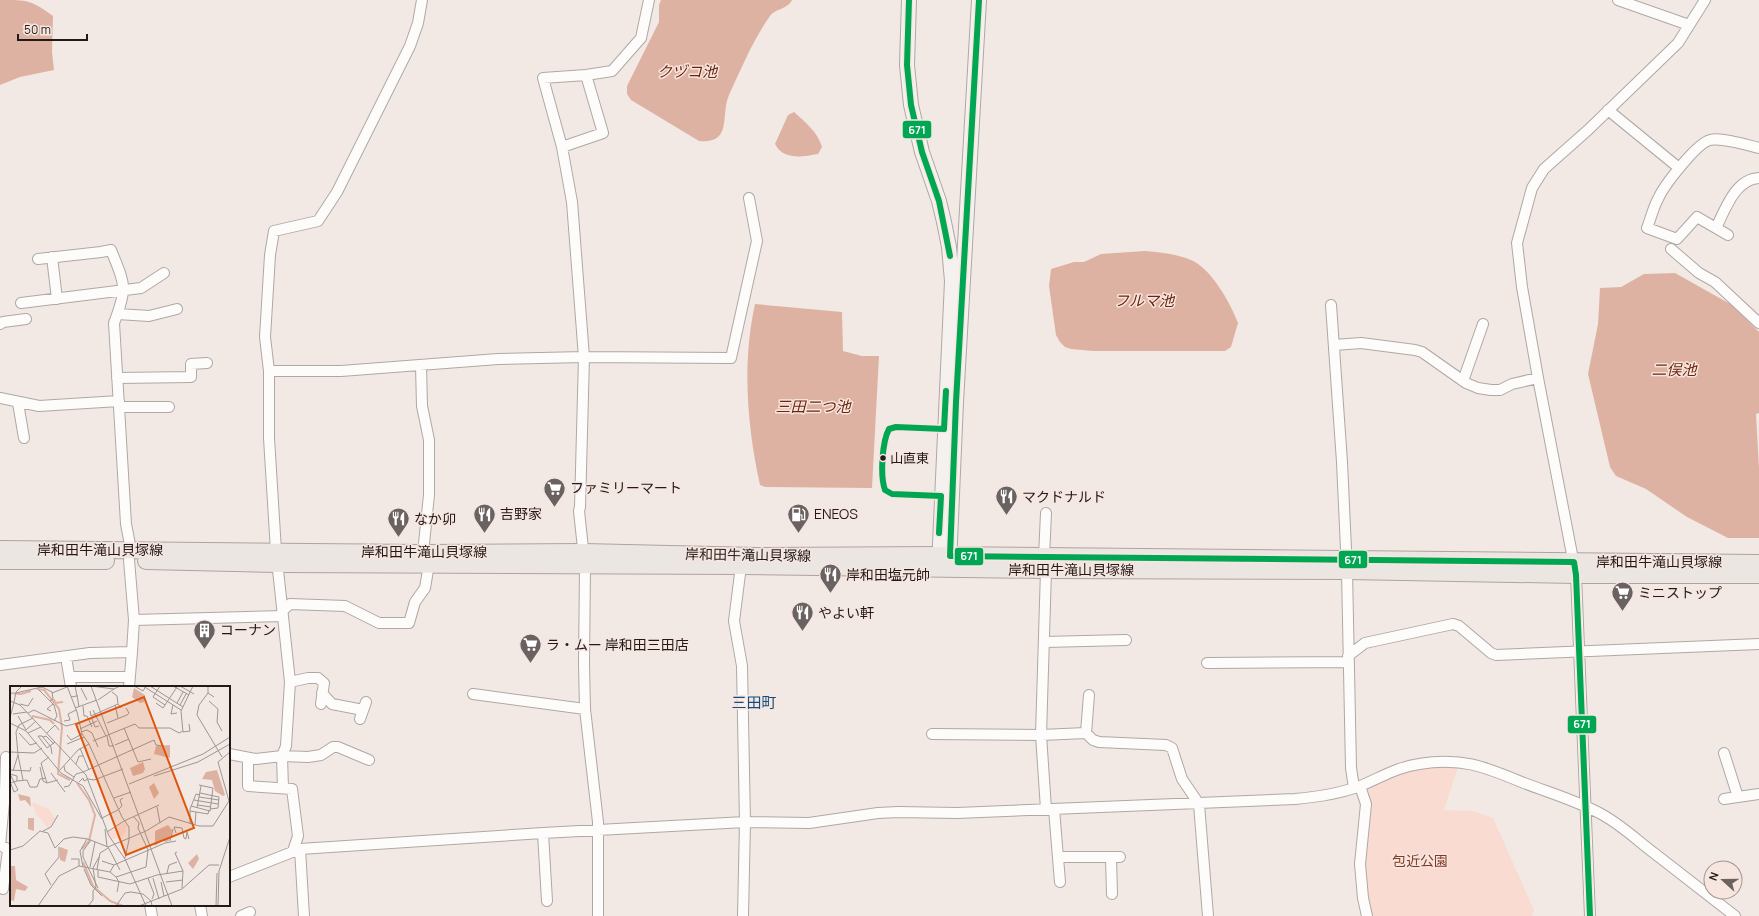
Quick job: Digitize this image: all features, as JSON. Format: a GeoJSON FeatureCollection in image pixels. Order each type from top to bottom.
{"type":"FeatureCollection","features":[{"type":"Feature","properties":{"kind":"main road"},"geometry":{"type":"LineString","coordinates":[[909,0],[907,65],[911,105],[922,152],[939,201],[944,222],[949,247],[952,281],[944,562]]}},
{"type":"Feature","properties":{"kind":"main road"},"geometry":{"type":"LineString","coordinates":[[944,562],[956,394],[979,0]]}},
{"type":"Feature","properties":{"kind":"main road","name":"岸和田牛滝山貝塚線"},"geometry":{"type":"LineString","coordinates":[[0,549],[130,555],[276,557],[584,559],[758,556],[1045,564],[1347,565],[1575,569],[1759,575]]}},
{"type":"Feature","properties":{"kind":"main road","name":"岸和田牛滝山貝塚線"},"geometry":{"type":"LineString","coordinates":[[0,561],[130,555]]}},
{"type":"Feature","properties":{"kind":"main road","name":"岸和田牛滝山貝塚線"},"geometry":{"type":"LineString","coordinates":[[584,559],[741,566],[944,562]]}},
{"type":"Feature","properties":{"kind":"main road","name":"岸和田牛滝山貝塚線"},"geometry":{"type":"LineString","coordinates":[[1575,569],[1620,561],[1759,563]]}},
{"type":"Feature","properties":{"kind":"street"},"geometry":{"type":"LineString","coordinates":[[283,788],[282,756],[286,746],[290,682],[276,557],[269,438],[269,371],[265,337],[270,254],[274,231],[318,221],[337,192],[410,46],[418,23],[422,0]]}},
{"type":"Feature","properties":{"kind":"street"},"geometry":{"type":"LineString","coordinates":[[598,916],[598,830],[585,709],[584,559],[579,511],[584,357],[572,202],[562,147],[543,78],[586,76],[612,71],[641,38],[649,0]]}},
{"type":"Feature","properties":{"kind":"street"},"geometry":{"type":"LineString","coordinates":[[1618,0],[1689,25]]}},
{"type":"Feature","properties":{"kind":"street"},"geometry":{"type":"LineString","coordinates":[[1590,916],[1575,569],[1538,378],[1522,287],[1517,243],[1532,188],[1544,170],[1678,43],[1705,0]]}},
{"type":"Feature","properties":{"kind":"street"},"geometry":{"type":"LineString","coordinates":[[562,147],[603,133],[586,76]]}},
{"type":"Feature","properties":{"kind":"street"},"geometry":{"type":"LineString","coordinates":[[1608,110],[1679,168]]}},
{"type":"Feature","properties":{"kind":"street"},"geometry":{"type":"LineString","coordinates":[[1728,235],[1697,217],[1677,239],[1647,228],[1657,199],[1664,186],[1704,142],[1711,139],[1759,148]]}},
{"type":"Feature","properties":{"kind":"street"},"geometry":{"type":"LineString","coordinates":[[1716,228],[1738,188],[1756,178],[1759,178]]}},
{"type":"Feature","properties":{"kind":"street"},"geometry":{"type":"LineString","coordinates":[[269,371],[341,371],[498,359],[584,357],[731,358],[756,240],[748,198]]}},
{"type":"Feature","properties":{"kind":"street"},"geometry":{"type":"LineString","coordinates":[[1670,249],[1699,273],[1715,282],[1759,323]]}},
{"type":"Feature","properties":{"kind":"street"},"geometry":{"type":"LineString","coordinates":[[38,259],[111,250],[124,282],[123,300],[114,323],[126,524],[130,555],[134,620],[132,668],[129,682],[70,682],[66,657]]}},
{"type":"Feature","properties":{"kind":"street"},"geometry":{"type":"LineString","coordinates":[[52,257],[57,299]]}},
{"type":"Feature","properties":{"kind":"street"},"geometry":{"type":"LineString","coordinates":[[21,303],[141,288],[164,273]]}},
{"type":"Feature","properties":{"kind":"street"},"geometry":{"type":"LineString","coordinates":[[1331,305],[1342,462],[1347,565],[1351,768],[1357,787],[1366,804],[1360,864],[1363,898],[1367,916]]}},
{"type":"Feature","properties":{"kind":"street"},"geometry":{"type":"LineString","coordinates":[[118,314],[149,316],[177,309]]}},
{"type":"Feature","properties":{"kind":"street"},"geometry":{"type":"LineString","coordinates":[[0,324],[3,322],[26,319]]}},
{"type":"Feature","properties":{"kind":"street"},"geometry":{"type":"LineString","coordinates":[[1462,381],[1483,324]]}},
{"type":"Feature","properties":{"kind":"street"},"geometry":{"type":"LineString","coordinates":[[1334,345],[1361,344],[1422,352],[1462,381],[1478,388],[1500,390],[1512,384],[1538,378]]}},
{"type":"Feature","properties":{"kind":"street"},"geometry":{"type":"LineString","coordinates":[[117,378],[191,377],[191,364],[207,363]]}},
{"type":"Feature","properties":{"kind":"street"},"geometry":{"type":"LineString","coordinates":[[134,620],[282,614],[290,604],[345,606],[379,623],[409,623],[415,602],[424,588],[429,495],[429,440],[422,406],[421,366]]}},
{"type":"Feature","properties":{"kind":"street"},"geometry":{"type":"LineString","coordinates":[[0,398],[18,403],[39,406],[119,404],[170,407]]}},
{"type":"Feature","properties":{"kind":"street"},"geometry":{"type":"LineString","coordinates":[[18,403],[24,438]]}},
{"type":"Feature","properties":{"kind":"street"},"geometry":{"type":"LineString","coordinates":[[1046,513],[1041,735],[1050,809],[1058,857],[1060,882]]}},
{"type":"Feature","properties":{"kind":"street"},"geometry":{"type":"LineString","coordinates":[[741,566],[734,621],[742,666],[745,822],[743,916]]}},
{"type":"Feature","properties":{"kind":"street"},"geometry":{"type":"LineString","coordinates":[[1207,663],[1348,659],[1365,643],[1453,624],[1459,626],[1491,653],[1496,655],[1579,653],[1759,644]]}},
{"type":"Feature","properties":{"kind":"street"},"geometry":{"type":"LineString","coordinates":[[1044,642],[1126,640]]}},
{"type":"Feature","properties":{"kind":"street"},"geometry":{"type":"LineString","coordinates":[[0,665],[90,653],[132,652]]}},
{"type":"Feature","properties":{"kind":"street"},"geometry":{"type":"LineString","coordinates":[[290,682],[308,678],[318,678],[324,683],[321,704]]}},
{"type":"Feature","properties":{"kind":"street"},"geometry":{"type":"LineString","coordinates":[[322,693],[332,704],[363,710]]}},
{"type":"Feature","properties":{"kind":"street"},"geometry":{"type":"LineString","coordinates":[[1086,733],[1090,695]]}},
{"type":"Feature","properties":{"kind":"street"},"geometry":{"type":"LineString","coordinates":[[478,697],[532,707],[585,709]]}},
{"type":"Feature","properties":{"kind":"street"},"geometry":{"type":"LineString","coordinates":[[932,734],[1041,735],[1086,733],[1093,740],[1099,742],[1166,745],[1172,748],[1182,779],[1199,804],[1208,916]]}},
{"type":"Feature","properties":{"kind":"street"},"geometry":{"type":"LineString","coordinates":[[230,754],[256,759],[282,756],[308,757],[321,755],[333,747],[338,747],[369,760]]}},
{"type":"Feature","properties":{"kind":"street"},"geometry":{"type":"LineString","coordinates":[[1724,753],[1738,797]]}},
{"type":"Feature","properties":{"kind":"street"},"geometry":{"type":"LineString","coordinates":[[3,890],[6,757]]}},
{"type":"Feature","properties":{"kind":"street"},"geometry":{"type":"LineString","coordinates":[[248,758],[248,786],[292,789],[298,836],[297,850],[304,916]]}},
{"type":"Feature","properties":{"kind":"street"},"geometry":{"type":"LineString","coordinates":[[230,877],[297,850],[543,833],[745,822],[809,823],[892,813],[957,813],[1199,804],[1321,797],[1357,787],[1396,769],[1418,764],[1446,761],[1468,763],[1491,769],[1586,807],[1604,816],[1624,829],[1735,916]]}},
{"type":"Feature","properties":{"kind":"street"},"geometry":{"type":"LineString","coordinates":[[1724,799],[1759,794]]}},
{"type":"Feature","properties":{"kind":"street"},"geometry":{"type":"LineString","coordinates":[[543,833],[547,902]]}},
{"type":"Feature","properties":{"kind":"street"},"geometry":{"type":"LineString","coordinates":[[1058,857],[1115,857],[1112,894]]}},
{"type":"Feature","properties":{"kind":"street"},"geometry":{"type":"LineString","coordinates":[[150,906],[152,916]]}},
{"type":"Feature","properties":{"kind":"street"},"geometry":{"type":"LineString","coordinates":[[200,906],[202,916]]}},
{"type":"Feature","properties":{"kind":"green space","name":"包近公園"},"geometry":{"type":"Polygon","coordinates":[[[1459,764],[1444,810],[1474,811],[1493,818],[1534,910],[1532,916],[1372,916],[1364,874],[1366,830],[1370,814],[1366,790],[1377,782],[1412,768],[1459,764]]]}},
{"type":"Feature","properties":{"kind":"water"},"geometry":{"type":"Polygon","coordinates":[[[0,0],[29,2],[53,16],[52,52],[54,70],[20,77],[0,85],[0,0]]]}},
{"type":"Feature","properties":{"kind":"water","name":"クヅコ池"},"geometry":{"type":"Polygon","coordinates":[[[661,0],[792,0],[787,6],[772,13],[758,35],[729,95],[721,133],[717,138],[710,141],[699,141],[631,100],[627,94],[627,86],[659,22],[659,5],[661,0]]]}},
{"type":"Feature","properties":{"kind":"water"},"geometry":{"type":"Polygon","coordinates":[[[794,112],[811,128],[820,141],[822,147],[818,154],[806,156],[788,155],[778,149],[775,144],[788,115],[794,112]]]}},
{"type":"Feature","properties":{"kind":"water","name":"フルマ池"},"geometry":{"type":"Polygon","coordinates":[[[1145,251],[1168,254],[1191,260],[1198,264],[1213,278],[1231,306],[1238,323],[1231,347],[1225,351],[1093,351],[1071,349],[1065,347],[1060,342],[1056,335],[1049,286],[1051,269],[1074,262],[1084,262],[1101,254],[1145,251]]]}},
{"type":"Feature","properties":{"kind":"water","name":"二俣池"},"geometry":{"type":"Polygon","coordinates":[[[1675,273],[1732,305],[1759,332],[1759,413],[1756,414],[1759,468],[1759,538],[1728,538],[1687,517],[1646,489],[1616,476],[1610,467],[1588,374],[1598,324],[1600,288],[1621,287],[1644,274],[1675,273]]]}},
{"type":"Feature","properties":{"kind":"water","name":"三田二つ池"},"geometry":{"type":"Polygon","coordinates":[[[755,304],[842,312],[843,351],[862,356],[879,356],[872,488],[765,487],[760,485],[749,417],[747,372],[748,349],[755,304]]]}},
{"type":"Feature","properties":{"kind":"transit line","name":"671"},"geometry":{"type":"LineString","coordinates":[[909,0],[907,65],[911,105],[922,152],[939,201],[950,256]]}},
{"type":"Feature","properties":{"kind":"transit line","name":"671"},"geometry":{"type":"LineString","coordinates":[[979,0],[956,402],[950,556],[1574,562],[1576,575],[1590,916]]}},
{"type":"Feature","properties":{"kind":"transit line","name":"671"},"geometry":{"type":"LineString","coordinates":[[939,533],[941,496],[892,494],[885,490],[883,484],[882,459],[889,429],[896,427],[944,429],[946,391]]}},
{"type":"Feature","properties":{"kind":"place","name":"山直東"},"geometry":{"type":"Point","coordinates":[883,458]}},
{"type":"Feature","properties":{"kind":"place","name":"ファミリーマート"},"geometry":{"type":"Point","coordinates":[555,508]}},
{"type":"Feature","properties":{"kind":"place","name":"マクドナルド"},"geometry":{"type":"Point","coordinates":[1007,516]}},
{"type":"Feature","properties":{"kind":"place","name":"吉野家"},"geometry":{"type":"Point","coordinates":[484,534]}},
{"type":"Feature","properties":{"kind":"place","name":"ENEOS"},"geometry":{"type":"Point","coordinates":[798,534]}},
{"type":"Feature","properties":{"kind":"place","name":"なか卯"},"geometry":{"type":"Point","coordinates":[399,538]}},
{"type":"Feature","properties":{"kind":"place","name":"岸和田塩元帥"},"geometry":{"type":"Point","coordinates":[830,594]}},
{"type":"Feature","properties":{"kind":"place","name":"ミニストップ"},"geometry":{"type":"Point","coordinates":[1623,612]}},
{"type":"Feature","properties":{"kind":"place","name":"やよい軒"},"geometry":{"type":"Point","coordinates":[803,632]}},
{"type":"Feature","properties":{"kind":"place","name":"コーナン"},"geometry":{"type":"Point","coordinates":[204,650]}},
{"type":"Feature","properties":{"kind":"place","name":"ラ・ムー 岸和田三田店"},"geometry":{"type":"Point","coordinates":[531,664]}},
{"type":"Feature","properties":{"kind":"district","name":"三田町"},"geometry":{"type":"Point","coordinates":[754,703]}}]}
